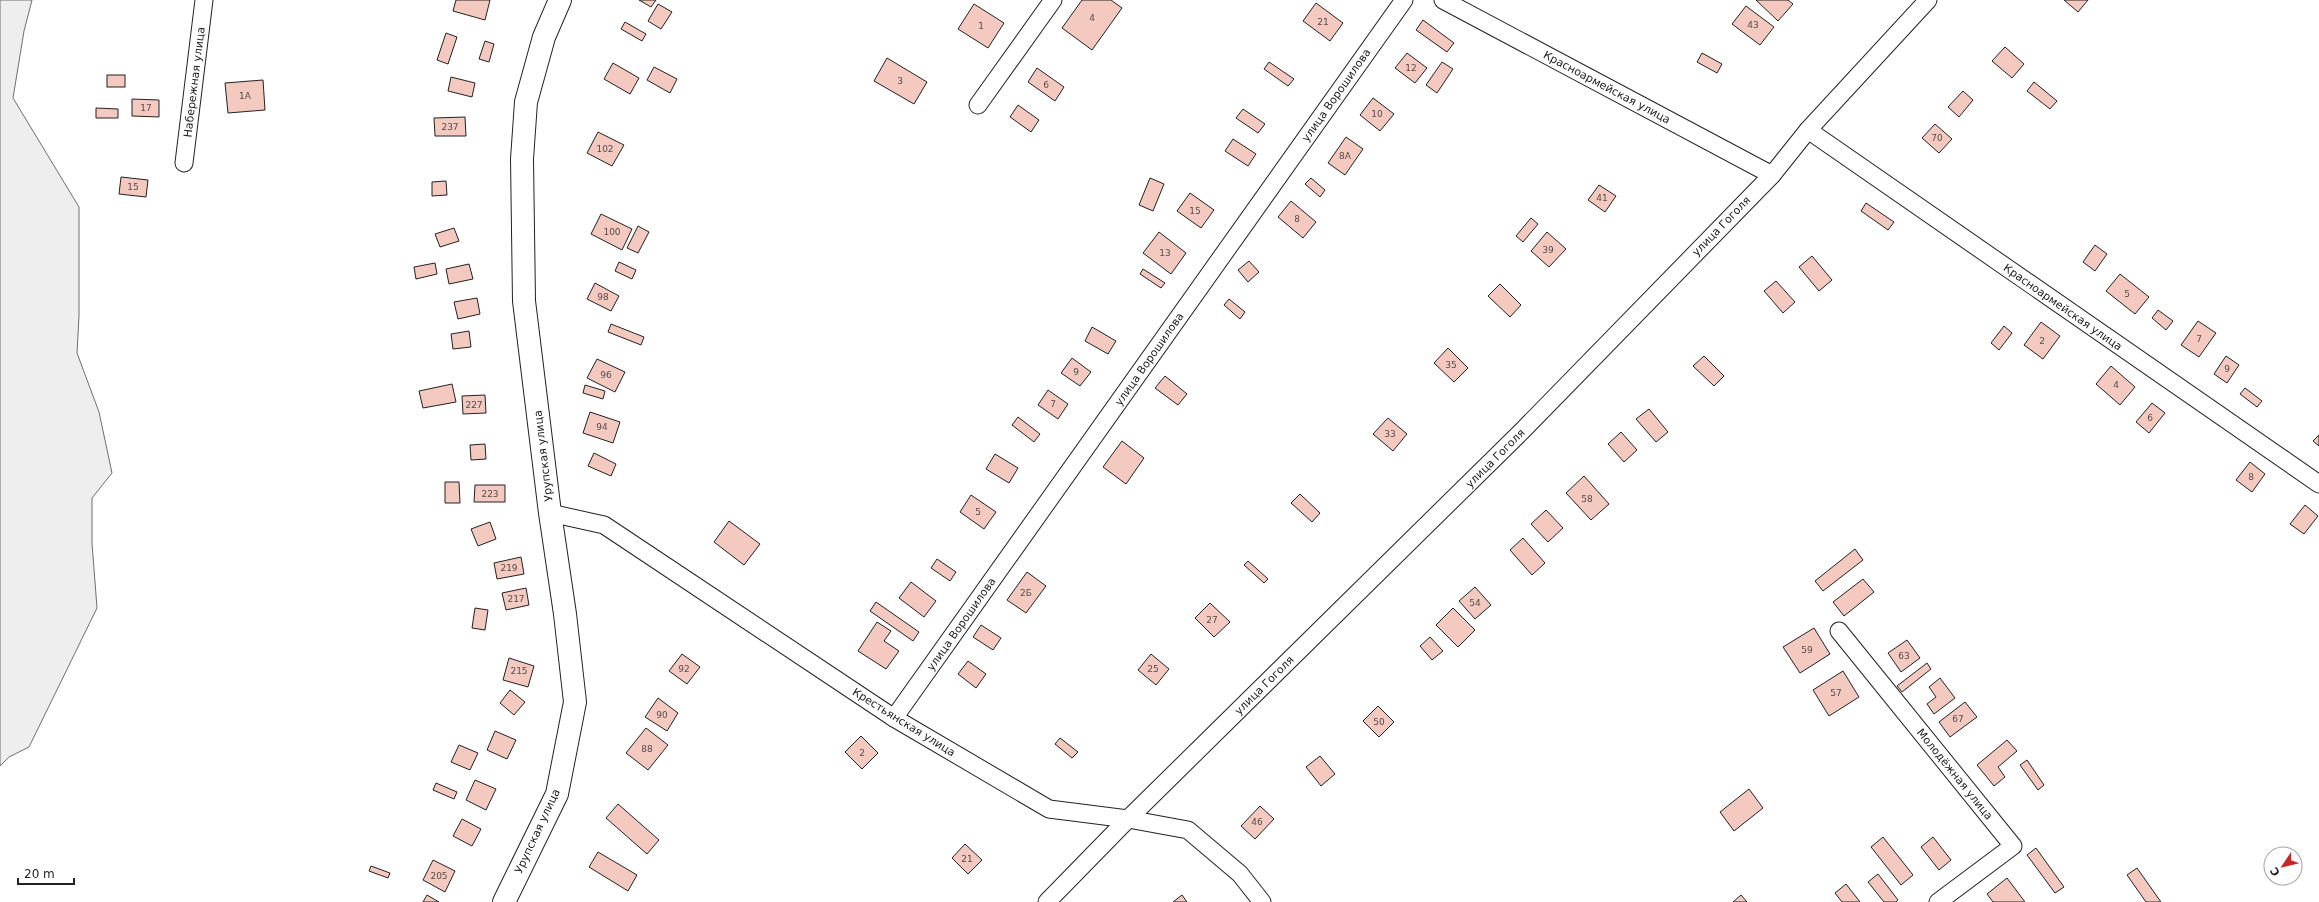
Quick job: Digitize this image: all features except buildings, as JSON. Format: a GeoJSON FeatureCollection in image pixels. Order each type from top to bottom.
{"type":"FeatureCollection","features":[{"type":"Feature","properties":{"kind":"street","name":"Набережная улица"},"geometry":{"type":"LineString","coordinates":[[184,163],[204,0]]}},
{"type":"Feature","properties":{"kind":"street","name":"Урупская улица"},"geometry":{"type":"LineString","coordinates":[[504,902],[557,794],[574,702],[565,614],[550,513],[524,301],[522,159],[526,102],[544,37],[560,0]]}},
{"type":"Feature","properties":{"kind":"street"},"geometry":{"type":"LineString","coordinates":[[978,105],[1053,0]]}},
{"type":"Feature","properties":{"kind":"street","name":"улица Ворошилова"},"geometry":{"type":"LineString","coordinates":[[894,718],[1404,0]]}},
{"type":"Feature","properties":{"kind":"street","name":"Красноармейская улица"},"geometry":{"type":"LineString","coordinates":[[1443,0],[1772,175]]}},
{"type":"Feature","properties":{"kind":"street","name":"улица Гоголя"},"geometry":{"type":"LineString","coordinates":[[1047,902],[1128,819],[1522,430],[1772,175],[1808,130],[1928,0]]}},
{"type":"Feature","properties":{"kind":"street","name":"Красноармейская улица"},"geometry":{"type":"LineString","coordinates":[[1808,130],[2319,484]]}},
{"type":"Feature","properties":{"kind":"street","name":"Крестьянская улица"},"geometry":{"type":"LineString","coordinates":[[550,513],[604,525],[894,718],[1049,809],[1128,819],[1188,830],[1240,874],[1262,902]]}},
{"type":"Feature","properties":{"kind":"street","name":"Молодёжная улица"},"geometry":{"type":"LineString","coordinates":[[1839,630],[2013,846],[1938,902]]}},
{"type":"Feature","properties":{"kind":"shaded area"},"geometry":{"type":"Polygon","coordinates":[[[0,0],[32,0],[24,31],[13,98],[79,207],[79,316],[77,353],[99,412],[112,473],[92,498],[92,543],[97,608],[29,747],[9,757],[0,766],[0,0]]]}}]}
